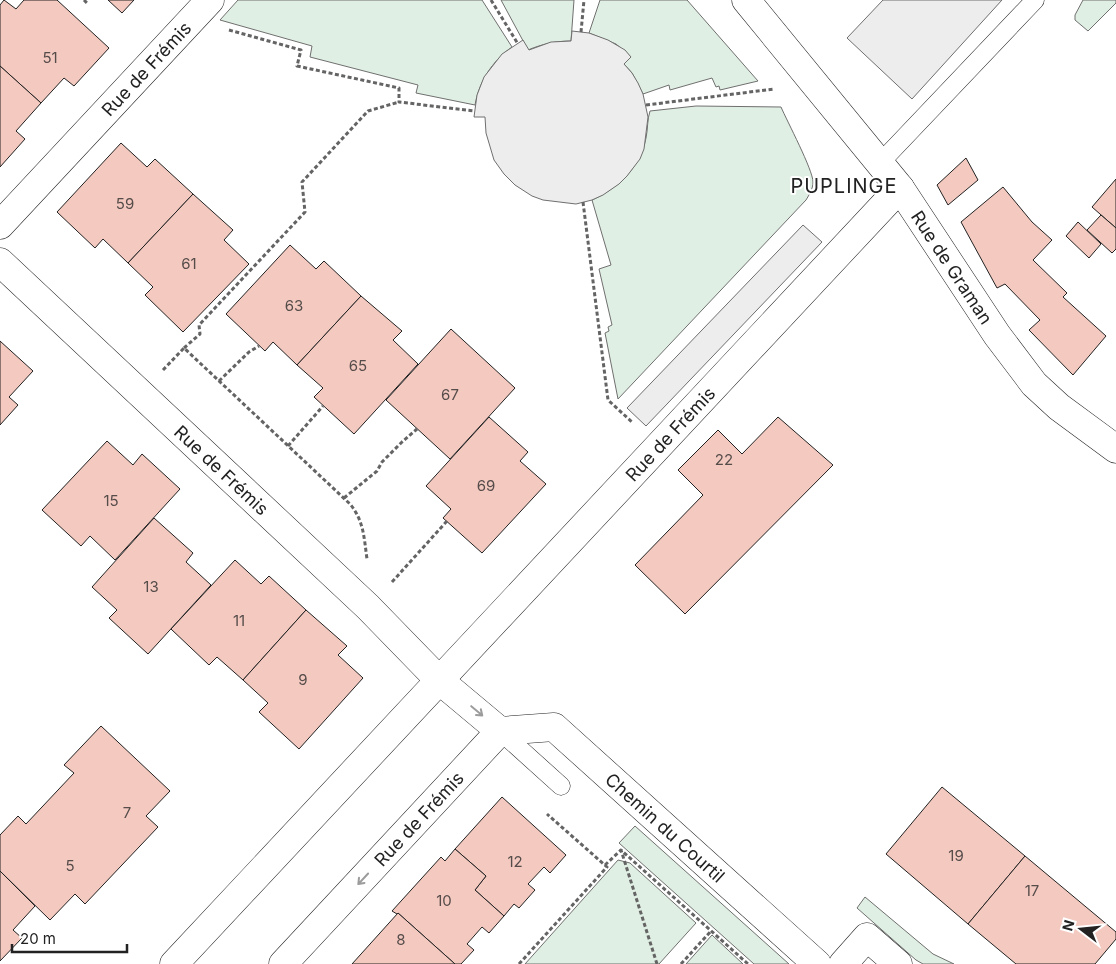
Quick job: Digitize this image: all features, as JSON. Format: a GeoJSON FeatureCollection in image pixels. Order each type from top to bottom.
{"type":"FeatureCollection","features":[{"type":"Feature","properties":{"kind":"street","name":"Rue de Graman"},"geometry":{"type":"LineString","coordinates":[[746,0],[900,188],[997,335],[1034,384],[1059,407],[1116,449]]}},
{"type":"Feature","properties":{"kind":"street","name":"Rue de Frémis"},"geometry":{"type":"LineString","coordinates":[[0,225],[201,10]]}},
{"type":"Feature","properties":{"kind":"street","name":"Rue de Frémis"},"geometry":{"type":"LineString","coordinates":[[174,964],[900,188]]}},
{"type":"Feature","properties":{"kind":"street","name":"Rue de Frémis"},"geometry":{"type":"LineString","coordinates":[[0,262],[368,607],[439,680],[500,731],[283,964]]}},
{"type":"Feature","properties":{"kind":"street","name":"Chemin du Courtil"},"geometry":{"type":"LineString","coordinates":[[500,731],[554,727],[817,964]]}},
{"type":"Feature","properties":{"kind":"street"},"geometry":{"type":"LineString","coordinates":[[843,964],[868,937],[898,964]]}},
{"type":"Feature","properties":{"kind":"lane"},"geometry":{"type":"LineString","coordinates":[[880,163],[1035,0]]}},
{"type":"Feature","properties":{"kind":"lane"},"geometry":{"type":"LineString","coordinates":[[500,731],[561,786]]}},
{"type":"Feature","properties":{"kind":"path"},"geometry":{"type":"LineString","coordinates":[[84,0],[88,4]]}},
{"type":"Feature","properties":{"kind":"path"},"geometry":{"type":"LineString","coordinates":[[491,0],[518,44]]}},
{"type":"Feature","properties":{"kind":"path"},"geometry":{"type":"LineString","coordinates":[[581,32],[584,0]]}},
{"type":"Feature","properties":{"kind":"path"},"geometry":{"type":"LineString","coordinates":[[201,10],[301,50],[297,66],[400,88],[399,102]]}},
{"type":"Feature","properties":{"kind":"path"},"geometry":{"type":"LineString","coordinates":[[646,105],[783,88]]}},
{"type":"Feature","properties":{"kind":"path"},"geometry":{"type":"LineString","coordinates":[[140,394],[200,334],[199,325],[305,212],[302,182],[368,112],[399,102],[474,111]]}},
{"type":"Feature","properties":{"kind":"path"},"geometry":{"type":"LineString","coordinates":[[583,202],[608,400],[640,428]]}},
{"type":"Feature","properties":{"kind":"path"},"geometry":{"type":"LineString","coordinates":[[219,381],[249,352],[260,346]]}},
{"type":"Feature","properties":{"kind":"path"},"geometry":{"type":"LineString","coordinates":[[184,348],[358,513],[364,532],[368,563]]}},
{"type":"Feature","properties":{"kind":"path"},"geometry":{"type":"LineString","coordinates":[[288,446],[323,406]]}},
{"type":"Feature","properties":{"kind":"path"},"geometry":{"type":"LineString","coordinates":[[344,498],[377,471],[382,462],[417,429]]}},
{"type":"Feature","properties":{"kind":"path"},"geometry":{"type":"LineString","coordinates":[[368,607],[447,521]]}},
{"type":"Feature","properties":{"kind":"path"},"geometry":{"type":"LineString","coordinates":[[546,813],[605,865]]}},
{"type":"Feature","properties":{"kind":"path"},"geometry":{"type":"LineString","coordinates":[[519,964],[607,867],[605,865],[621,850]]}},
{"type":"Feature","properties":{"kind":"path"},"geometry":{"type":"LineString","coordinates":[[621,850],[748,964]]}},
{"type":"Feature","properties":{"kind":"path"},"geometry":{"type":"LineString","coordinates":[[621,850],[656,964]]}},
{"type":"Feature","properties":{"kind":"path"},"geometry":{"type":"LineString","coordinates":[[681,964],[711,931]]}},
{"type":"Feature","properties":{"kind":"green space"},"geometry":{"type":"Polygon","coordinates":[[[238,0],[482,0],[512,47],[498,59],[483,80],[475,105],[416,93],[418,85],[310,57],[312,46],[220,20],[238,0]]]}},
{"type":"Feature","properties":{"kind":"green space"},"geometry":{"type":"Polygon","coordinates":[[[501,0],[574,0],[571,41],[549,43],[528,50],[501,0]]]}},
{"type":"Feature","properties":{"kind":"green space"},"geometry":{"type":"Polygon","coordinates":[[[600,0],[687,0],[758,81],[720,90],[719,86],[716,87],[712,78],[670,90],[669,85],[643,94],[632,73],[624,64],[630,56],[616,44],[589,33],[600,0]]]}},
{"type":"Feature","properties":{"kind":"green space"},"geometry":{"type":"Polygon","coordinates":[[[1083,0],[1116,0],[1116,3],[1088,31],[1075,20],[1075,15],[1083,0]]]}},
{"type":"Feature","properties":{"kind":"green space"},"geometry":{"type":"Polygon","coordinates":[[[696,106],[781,107],[809,167],[813,182],[811,192],[806,200],[618,399],[605,333],[609,331],[608,327],[612,325],[599,269],[611,265],[592,200],[619,183],[639,159],[646,138],[650,111],[696,106]]]}},
{"type":"Feature","properties":{"kind":"green space"},"geometry":{"type":"Polygon","coordinates":[[[635,826],[789,964],[754,964],[619,843],[635,826]]]}},
{"type":"Feature","properties":{"kind":"green space"},"geometry":{"type":"Polygon","coordinates":[[[618,860],[630,863],[696,923],[659,964],[525,964],[618,860]]]}},
{"type":"Feature","properties":{"kind":"green space"},"geometry":{"type":"Polygon","coordinates":[[[865,897],[933,954],[954,964],[923,964],[916,960],[857,908],[865,897]]]}},
{"type":"Feature","properties":{"kind":"green space"},"geometry":{"type":"Polygon","coordinates":[[[712,935],[743,964],[686,964],[712,935]]]}},
{"type":"Feature","properties":{"kind":"shaded area"},"geometry":{"type":"Polygon","coordinates":[[[883,0],[1002,0],[912,99],[847,38],[883,0]]]}},
{"type":"Feature","properties":{"kind":"shaded area"},"geometry":{"type":"Polygon","coordinates":[[[572,31],[589,33],[608,40],[625,50],[631,57],[624,64],[632,73],[643,94],[648,117],[644,149],[640,159],[627,176],[603,195],[576,204],[543,200],[532,196],[515,185],[494,160],[486,133],[485,117],[474,117],[477,95],[484,77],[502,54],[523,40],[529,50],[551,42],[571,41],[572,31]]]}},
{"type":"Feature","properties":{"kind":"shaded area"},"geometry":{"type":"Polygon","coordinates":[[[803,225],[822,242],[646,426],[627,408],[803,225]]]}},
{"type":"Feature","properties":{"kind":"building"},"geometry":{"type":"Polygon","coordinates":[[[4,0],[16,9],[24,0],[57,0],[109,48],[74,86],[64,78],[41,103],[0,66],[0,5],[4,0]]]}},
{"type":"Feature","properties":{"kind":"building"},"geometry":{"type":"Polygon","coordinates":[[[108,0],[134,0],[122,13],[108,0]]]}},
{"type":"Feature","properties":{"kind":"building"},"geometry":{"type":"Polygon","coordinates":[[[0,66],[41,103],[16,131],[25,139],[0,167],[0,66]]]}},
{"type":"Feature","properties":{"kind":"building"},"geometry":{"type":"Polygon","coordinates":[[[121,143],[147,167],[155,159],[193,194],[128,263],[103,239],[95,248],[57,212],[121,143]]]}},
{"type":"Feature","properties":{"kind":"building"},"geometry":{"type":"Polygon","coordinates":[[[966,158],[978,180],[948,205],[937,185],[966,158]]]}},
{"type":"Feature","properties":{"kind":"building"},"geometry":{"type":"Polygon","coordinates":[[[1116,179],[1116,228],[1092,207],[1116,179]]]}},
{"type":"Feature","properties":{"kind":"building"},"geometry":{"type":"Polygon","coordinates":[[[1003,187],[1032,222],[1052,240],[1033,260],[1067,293],[1063,297],[1106,336],[1073,375],[1029,330],[1040,320],[1005,284],[997,288],[961,222],[1003,187]]]}},
{"type":"Feature","properties":{"kind":"building"},"geometry":{"type":"Polygon","coordinates":[[[193,194],[233,230],[224,240],[249,264],[183,332],[145,295],[153,287],[128,263],[193,194]]]}},
{"type":"Feature","properties":{"kind":"building"},"geometry":{"type":"Polygon","coordinates":[[[1101,215],[1116,228],[1116,249],[1112,253],[1087,230],[1101,215]]]}},
{"type":"Feature","properties":{"kind":"building"},"geometry":{"type":"Polygon","coordinates":[[[1078,222],[1101,244],[1089,258],[1066,236],[1078,222]]]}},
{"type":"Feature","properties":{"kind":"building"},"geometry":{"type":"Polygon","coordinates":[[[290,245],[316,269],[324,261],[361,296],[297,365],[273,342],[265,351],[226,314],[290,245]]]}},
{"type":"Feature","properties":{"kind":"building"},"geometry":{"type":"Polygon","coordinates":[[[361,296],[402,331],[393,340],[418,364],[354,434],[314,397],[323,388],[297,365],[361,296]]]}},
{"type":"Feature","properties":{"kind":"building"},"geometry":{"type":"Polygon","coordinates":[[[451,329],[515,388],[450,459],[386,400],[451,329]]]}},
{"type":"Feature","properties":{"kind":"building"},"geometry":{"type":"Polygon","coordinates":[[[0,341],[33,371],[9,397],[18,405],[0,425],[0,341]]]}},
{"type":"Feature","properties":{"kind":"building"},"geometry":{"type":"Polygon","coordinates":[[[489,417],[528,452],[520,461],[546,484],[482,553],[443,518],[451,509],[426,486],[489,417]]]}},
{"type":"Feature","properties":{"kind":"building"},"geometry":{"type":"Polygon","coordinates":[[[778,417],[833,465],[685,614],[635,565],[703,495],[678,470],[718,430],[742,454],[778,417]]]}},
{"type":"Feature","properties":{"kind":"building"},"geometry":{"type":"Polygon","coordinates":[[[107,441],[133,465],[142,454],[180,489],[115,560],[90,536],[81,546],[42,510],[107,441]]]}},
{"type":"Feature","properties":{"kind":"building"},"geometry":{"type":"Polygon","coordinates":[[[154,518],[193,553],[186,562],[211,585],[148,654],[109,618],[117,610],[92,587],[154,518]]]}},
{"type":"Feature","properties":{"kind":"building"},"geometry":{"type":"Polygon","coordinates":[[[235,560],[261,584],[269,576],[306,610],[243,680],[217,657],[209,665],[171,629],[235,560]]]}},
{"type":"Feature","properties":{"kind":"building"},"geometry":{"type":"Polygon","coordinates":[[[306,610],[347,646],[338,655],[363,678],[299,749],[259,712],[268,703],[243,680],[306,610]]]}},
{"type":"Feature","properties":{"kind":"building"},"geometry":{"type":"Polygon","coordinates":[[[101,726],[170,791],[146,816],[158,827],[85,904],[75,894],[50,920],[0,871],[0,835],[18,816],[26,824],[74,773],[64,765],[101,726]]]}},
{"type":"Feature","properties":{"kind":"building"},"geometry":{"type":"Polygon","coordinates":[[[942,787],[1025,856],[968,924],[886,854],[942,787]]]}},
{"type":"Feature","properties":{"kind":"building"},"geometry":{"type":"Polygon","coordinates":[[[502,797],[566,855],[550,873],[544,867],[528,884],[535,890],[519,908],[514,904],[504,916],[475,890],[486,876],[455,849],[502,797]]]}},
{"type":"Feature","properties":{"kind":"building"},"geometry":{"type":"Polygon","coordinates":[[[455,849],[486,876],[475,890],[504,916],[489,933],[482,927],[467,944],[474,950],[461,964],[455,964],[398,913],[392,911],[441,857],[445,861],[455,849]]]}},
{"type":"Feature","properties":{"kind":"building"},"geometry":{"type":"Polygon","coordinates":[[[1025,856],[1116,932],[1116,939],[1095,964],[1016,964],[968,924],[1025,856]]]}},
{"type":"Feature","properties":{"kind":"building"},"geometry":{"type":"Polygon","coordinates":[[[0,871],[35,906],[13,930],[22,938],[0,961],[0,871]]]}},
{"type":"Feature","properties":{"kind":"building"},"geometry":{"type":"Polygon","coordinates":[[[398,913],[455,964],[352,964],[398,913]]]}},
{"type":"Feature","properties":{"kind":"district","name":"PUPLINGE"},"geometry":{"type":"Point","coordinates":[844,186]}}]}
